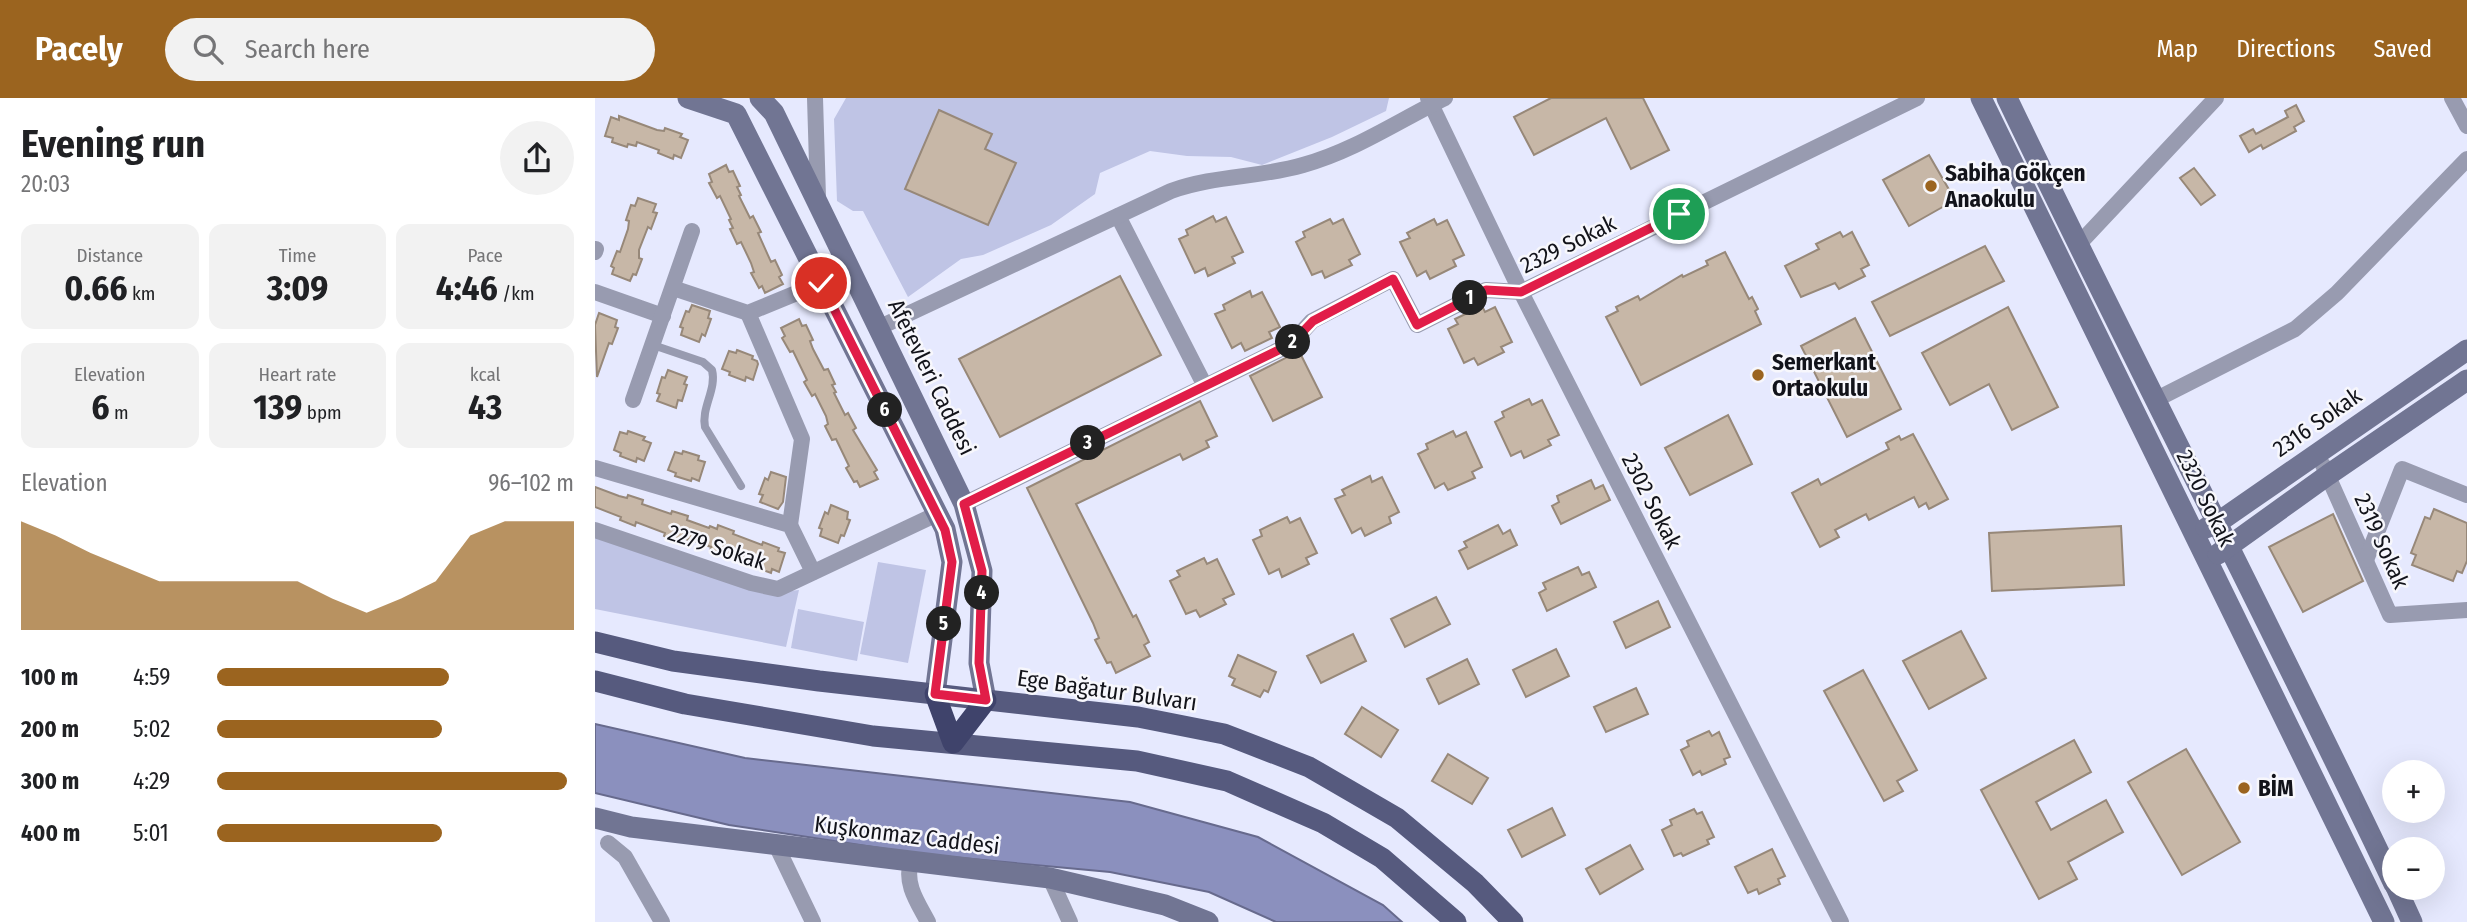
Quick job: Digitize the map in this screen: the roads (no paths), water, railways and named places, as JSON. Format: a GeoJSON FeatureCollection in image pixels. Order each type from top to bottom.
{"type":"FeatureCollection","features":[{"type":"Feature","properties":{"kind":"highway"},"geometry":{"type":"LineString","coordinates":[[935,694],[953,743]]}},
{"type":"Feature","properties":{"kind":"highway"},"geometry":{"type":"LineString","coordinates":[[953,743],[986,700]]}},
{"type":"Feature","properties":{"kind":"main road","name":"Ege Bağatur Bulvarı"},"geometry":{"type":"LineString","coordinates":[[595,642],[673,661],[819,681],[1138,717],[1224,734],[1309,766],[1397,818],[1475,883],[1513,922]]}},
{"type":"Feature","properties":{"kind":"main road"},"geometry":{"type":"LineString","coordinates":[[595,681],[685,704],[873,736],[1137,761],[1227,781],[1322,823],[1382,858],[1456,922]]}},
{"type":"Feature","properties":{"kind":"street"},"geometry":{"type":"LineString","coordinates":[[688,98],[736,114],[945,530],[952,562],[935,694]]}},
{"type":"Feature","properties":{"kind":"street","name":"Afetevleri Caddesi"},"geometry":{"type":"LineString","coordinates":[[760,98],[774,113],[964,504],[982,571],[979,663],[986,700]]}},
{"type":"Feature","properties":{"kind":"street"},"geometry":{"type":"LineString","coordinates":[[815,98],[818,204]]}},
{"type":"Feature","properties":{"kind":"street","name":"2329 Sokak"},"geometry":{"type":"LineString","coordinates":[[964,504],[1291,344],[1313,321],[1393,279],[1417,325],[1486,290],[1521,292],[1917,98]]}},
{"type":"Feature","properties":{"kind":"street","name":"2320 Sokak"},"geometry":{"type":"LineString","coordinates":[[1981,98],[2384,922]]}},
{"type":"Feature","properties":{"kind":"street","name":"2320 Sokak"},"geometry":{"type":"LineString","coordinates":[[2007,98],[2382,858]]}},
{"type":"Feature","properties":{"kind":"street"},"geometry":{"type":"LineString","coordinates":[[2078,245],[2216,98]]}},
{"type":"Feature","properties":{"kind":"street"},"geometry":{"type":"LineString","coordinates":[[2452,98],[2467,126]]}},
{"type":"Feature","properties":{"kind":"street"},"geometry":{"type":"LineString","coordinates":[[878,328],[1190,184],[1280,171],[1329,157],[1353,147],[1435,100]]}},
{"type":"Feature","properties":{"kind":"street","name":"2302 Sokak"},"geometry":{"type":"LineString","coordinates":[[1435,100],[1521,292],[1841,922]]}},
{"type":"Feature","properties":{"kind":"street"},"geometry":{"type":"LineString","coordinates":[[2155,400],[2295,329],[2337,293],[2467,159]]}},
{"type":"Feature","properties":{"kind":"street"},"geometry":{"type":"LineString","coordinates":[[1118,216],[1205,386]]}},
{"type":"Feature","properties":{"kind":"street"},"geometry":{"type":"LineString","coordinates":[[633,400],[691,231]]}},
{"type":"Feature","properties":{"kind":"street"},"geometry":{"type":"LineString","coordinates":[[673,288],[748,313],[821,283]]}},
{"type":"Feature","properties":{"kind":"street"},"geometry":{"type":"LineString","coordinates":[[595,292],[663,316]]}},
{"type":"Feature","properties":{"kind":"street"},"geometry":{"type":"LineString","coordinates":[[748,313],[802,439],[790,525],[813,572]]}},
{"type":"Feature","properties":{"kind":"street","name":"2316 Sokak"},"geometry":{"type":"LineString","coordinates":[[2194,533],[2217,523],[2467,350]]}},
{"type":"Feature","properties":{"kind":"street"},"geometry":{"type":"LineString","coordinates":[[2208,562],[2228,545],[2467,380]]}},
{"type":"Feature","properties":{"kind":"street","name":"2319 Sokak"},"geometry":{"type":"LineString","coordinates":[[2316,454],[2328,475],[2390,615],[2467,610]]}},
{"type":"Feature","properties":{"kind":"street"},"geometry":{"type":"LineString","coordinates":[[595,468],[790,525]]}},
{"type":"Feature","properties":{"kind":"street"},"geometry":{"type":"LineString","coordinates":[[2366,560],[2402,469],[2467,495]]}},
{"type":"Feature","properties":{"kind":"street","name":"2279 Sokak"},"geometry":{"type":"LineString","coordinates":[[595,530],[751,583],[778,589],[937,514]]}},
{"type":"Feature","properties":{"kind":"street","name":"Kuşkonmaz Caddesi"},"geometry":{"type":"LineString","coordinates":[[595,818],[776,845],[1050,878],[1165,905],[1208,922]]}},
{"type":"Feature","properties":{"kind":"street"},"geometry":{"type":"LineString","coordinates":[[618,823],[601,848],[625,857],[662,922]]}},
{"type":"Feature","properties":{"kind":"street"},"geometry":{"type":"LineString","coordinates":[[776,845],[813,922]]}},
{"type":"Feature","properties":{"kind":"street"},"geometry":{"type":"LineString","coordinates":[[911,862],[908,879],[910,887],[928,922]]}},
{"type":"Feature","properties":{"kind":"street"},"geometry":{"type":"LineString","coordinates":[[1050,878],[1070,922]]}},
{"type":"Feature","properties":{"kind":"street","name":"2320 Sokak"},"geometry":{"type":"LineString","coordinates":[[2402,900],[2412,922]]}},
{"type":"Feature","properties":{"kind":"lane"},"geometry":{"type":"LineString","coordinates":[[653,345],[703,362],[712,370],[713,381],[703,417],[705,427],[741,486]]}},
{"type":"Feature","properties":{"kind":"place","name":"Sabiha Gökçen Anaokulu"},"geometry":{"type":"Point","coordinates":[1931,186]}},
{"type":"Feature","properties":{"kind":"place","name":"Semerkant Ortaokulu"},"geometry":{"type":"Point","coordinates":[1758,375]}},
{"type":"Feature","properties":{"kind":"place","name":"BİM"},"geometry":{"type":"Point","coordinates":[2244,788]}}]}
